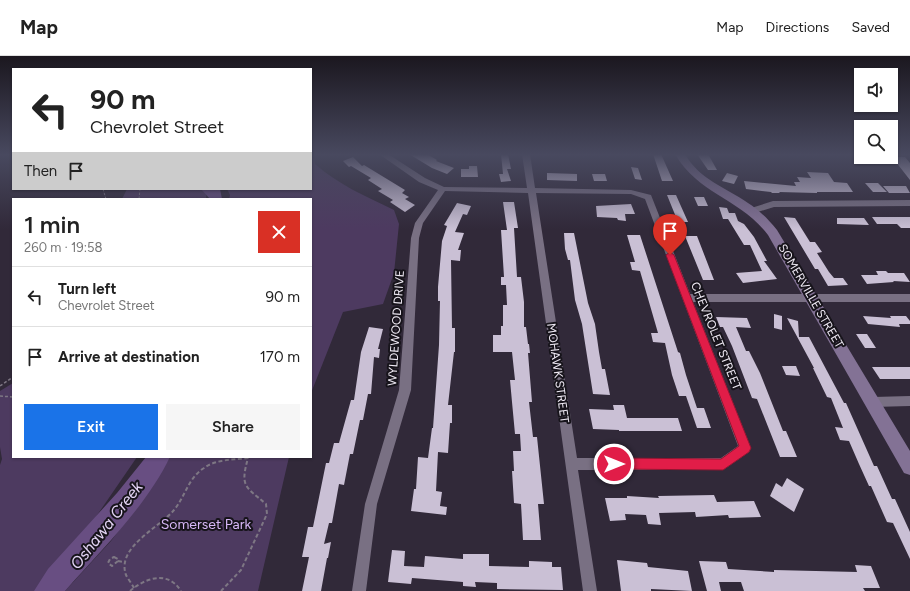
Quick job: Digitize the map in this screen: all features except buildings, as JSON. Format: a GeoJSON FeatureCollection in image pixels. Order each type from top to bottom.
{"type":"FeatureCollection","features":[{"type":"Feature","properties":{"kind":"street"},"geometry":{"type":"LineString","coordinates":[[420,179],[443,189],[532,191]]}},
{"type":"Feature","properties":{"kind":"street","name":"MOHAWK STREET"},"geometry":{"type":"LineString","coordinates":[[530,179],[590,591]]}},
{"type":"Feature","properties":{"kind":"street","name":"SOMERVILLE STREET"},"geometry":{"type":"LineString","coordinates":[[700,179],[751,211],[764,222],[777,238],[910,467]]}},
{"type":"Feature","properties":{"kind":"street","name":"WYLDEWOOD DRIVE"},"geometry":{"type":"LineString","coordinates":[[359,591],[371,504],[405,390],[415,238],[419,223],[443,189]]}},
{"type":"Feature","properties":{"kind":"street","name":"CHEVROLET STREET"},"geometry":{"type":"LineString","coordinates":[[532,191],[632,192],[648,197],[686,298],[746,448],[723,464],[571,464]]}},
{"type":"Feature","properties":{"kind":"street"},"geometry":{"type":"LineString","coordinates":[[751,211],[773,204],[910,203]]}},
{"type":"Feature","properties":{"kind":"street"},"geometry":{"type":"LineString","coordinates":[[686,298],[910,298]]}},
{"type":"Feature","properties":{"kind":"street"},"geometry":{"type":"LineString","coordinates":[[873,402],[910,401]]}},
{"type":"Feature","properties":{"kind":"path"},"geometry":{"type":"LineString","coordinates":[[0,386],[12,379]]}},
{"type":"Feature","properties":{"kind":"path"},"geometry":{"type":"LineString","coordinates":[[0,396],[12,397]]}},
{"type":"Feature","properties":{"kind":"path"},"geometry":{"type":"LineString","coordinates":[[134,588],[127,579],[124,571],[124,562],[135,542],[157,526],[175,509],[191,479],[202,469],[216,462],[248,458],[243,482],[245,486],[266,504],[267,514],[241,570],[221,591]]}},
{"type":"Feature","properties":{"kind":"path"},"geometry":{"type":"LineString","coordinates":[[118,561],[112,566],[108,563],[110,559],[114,557],[118,559],[118,561],[124,562]]}},
{"type":"Feature","properties":{"kind":"path"},"geometry":{"type":"LineString","coordinates":[[130,591],[147,580],[157,577],[165,578],[181,591]]}},
{"type":"Feature","properties":{"kind":"green space"},"geometry":{"type":"Polygon","coordinates":[[[312,179],[335,179],[353,190],[394,210],[399,224],[394,273],[383,304],[343,312],[312,390],[312,198],[229,198],[230,195],[228,190],[312,190],[312,179]]]}},
{"type":"Feature","properties":{"kind":"green space"},"geometry":{"type":"Polygon","coordinates":[[[126,190],[207,190],[206,198],[122,198],[126,190]]]}},
{"type":"Feature","properties":{"kind":"green space"},"geometry":{"type":"Polygon","coordinates":[[[12,384],[12,458],[136,458],[45,591],[0,591],[0,465],[2,459],[0,447],[0,391],[12,384]]]}},
{"type":"Feature","properties":{"kind":"green space","name":"Somerset Park"},"geometry":{"type":"Polygon","coordinates":[[[169,458],[289,458],[258,591],[65,591],[111,541],[147,493],[169,458]]]}},
{"type":"Feature","properties":{"kind":"water"},"geometry":{"type":"Polygon","coordinates":[[[202,190],[220,190],[222,198],[209,198],[202,190]]]}},
{"type":"Feature","properties":{"kind":"water","name":"Oshawa Creek"},"geometry":{"type":"Polygon","coordinates":[[[145,458],[169,458],[160,476],[136,511],[65,591],[34,591],[48,569],[117,493],[145,458]]]}},
{"type":"Feature","properties":{"kind":"route"},"geometry":{"type":"LineString","coordinates":[[614,464],[723,464],[746,448],[670,255]]}}]}
